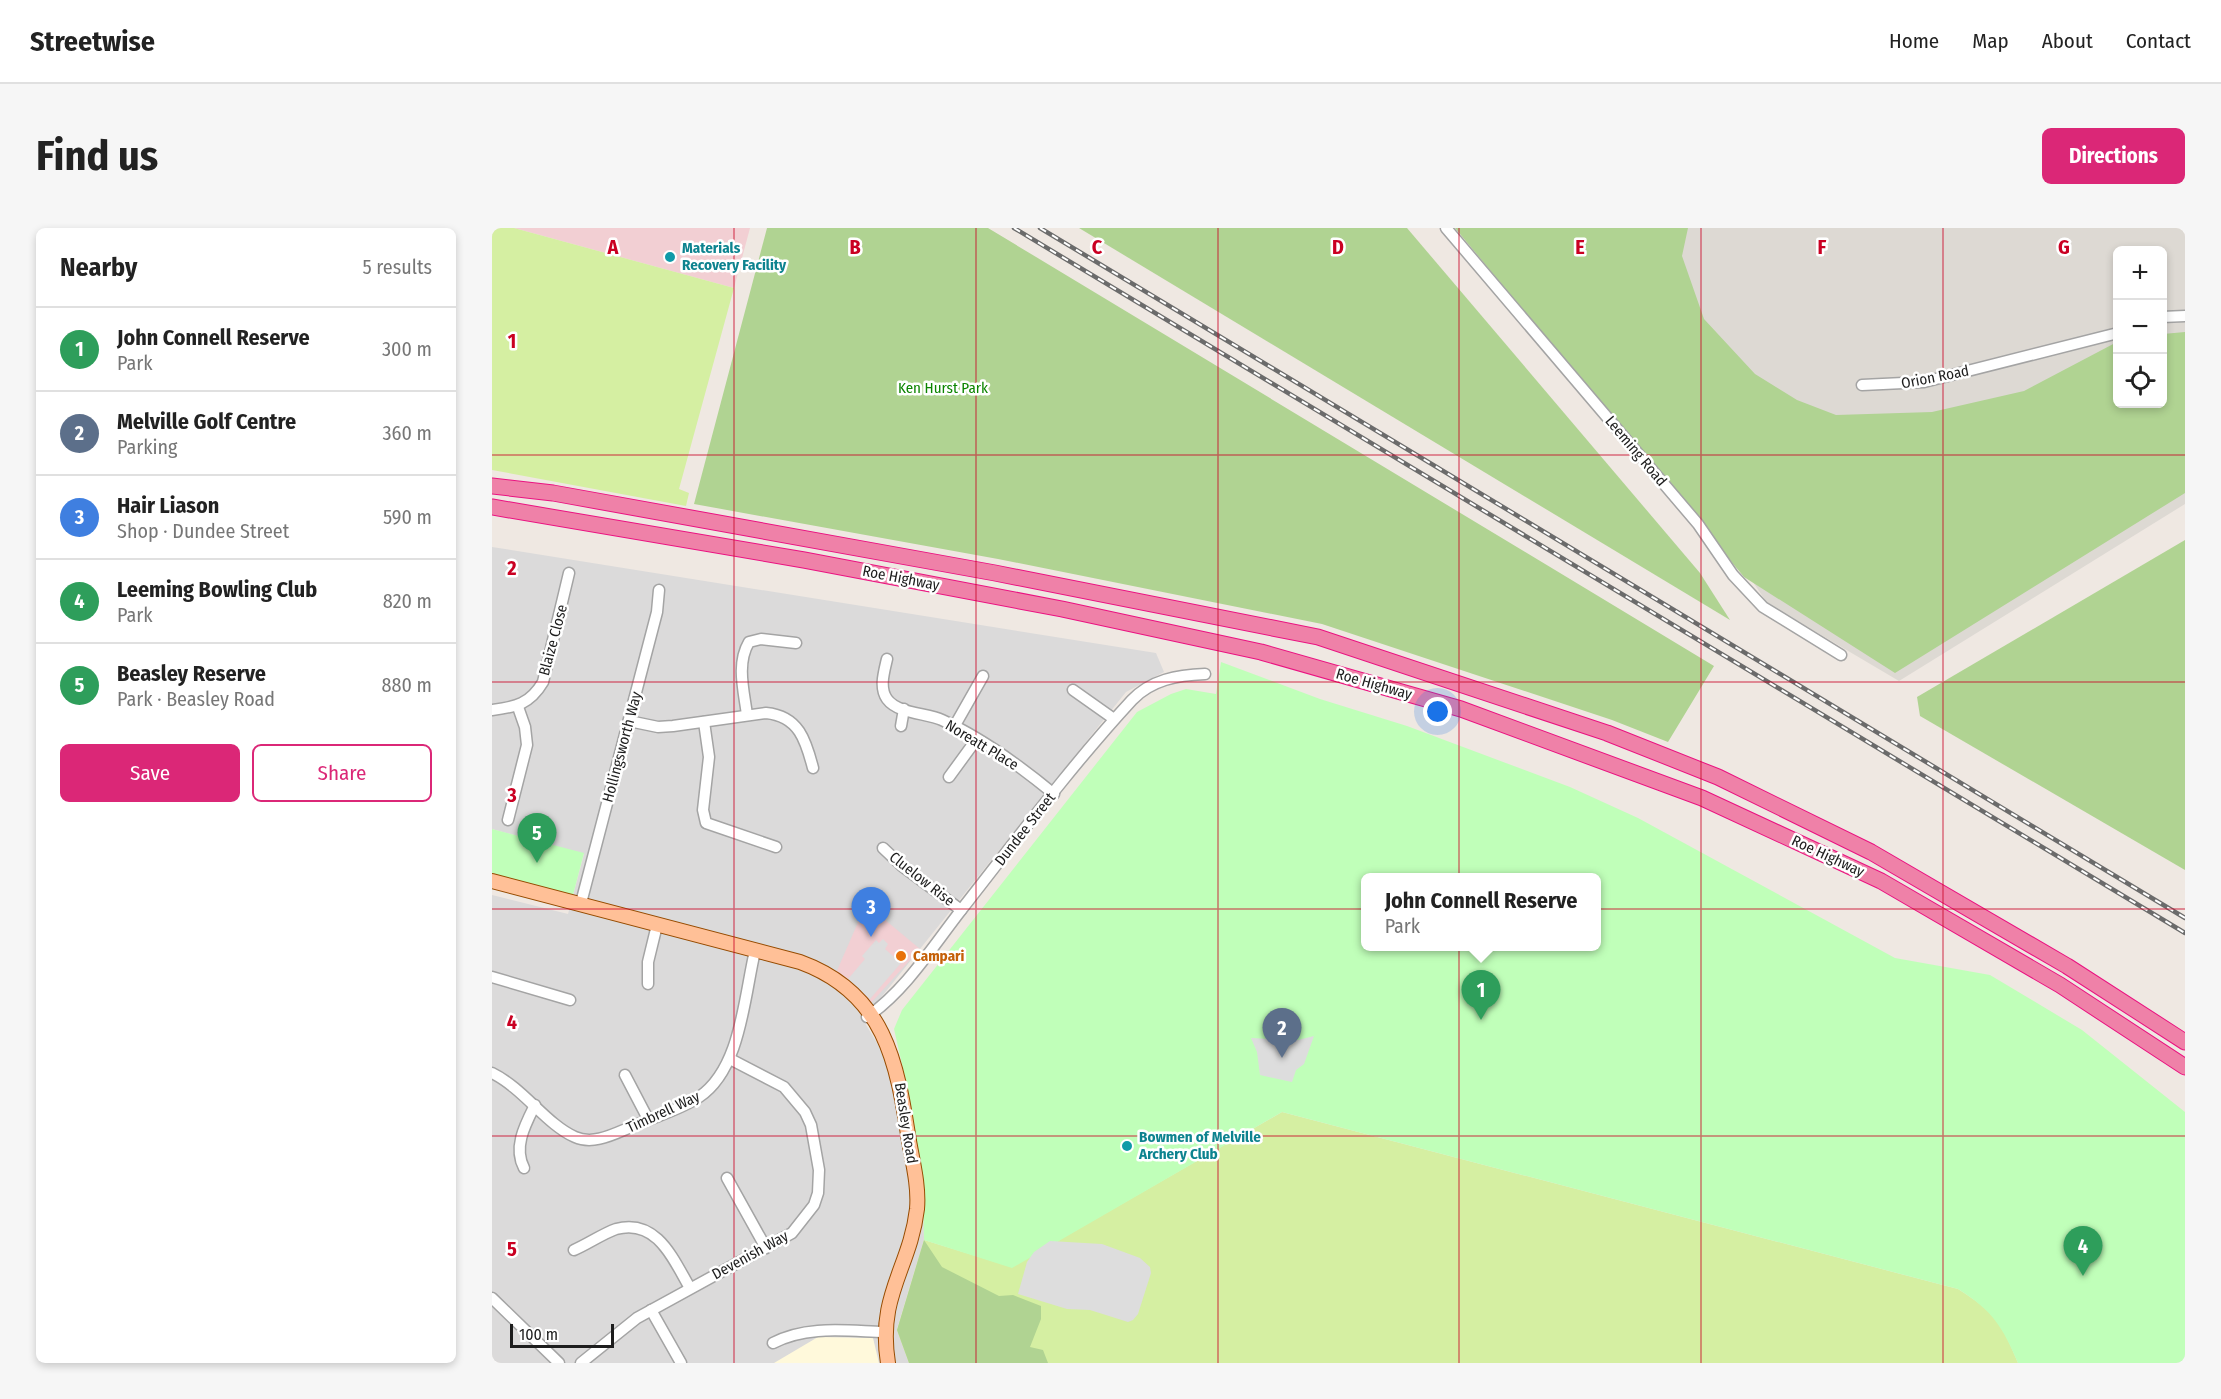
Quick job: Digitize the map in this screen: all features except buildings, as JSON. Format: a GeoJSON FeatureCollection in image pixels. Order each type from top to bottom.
{"type":"FeatureCollection","features":[{"type":"Feature","properties":{"kind":"highway"},"geometry":{"type":"LineString","coordinates":[[492,480],[553,493]]}},
{"type":"Feature","properties":{"kind":"highway","name":"Roe Highway"},"geometry":{"type":"LineString","coordinates":[[492,486],[553,493],[995,573],[1318,637],[1596,729],[1718,777],[1870,852],[2067,966],[2185,1042]]}},
{"type":"Feature","properties":{"kind":"highway","name":"Roe Highway"},"geometry":{"type":"LineString","coordinates":[[492,507],[804,560],[1062,609],[1261,652],[1501,722],[1702,798],[1881,880],[2060,985],[2185,1067]]}},
{"type":"Feature","properties":{"kind":"main road","name":"Beasley Road"},"geometry":{"type":"LineString","coordinates":[[492,881],[758,952],[810,972],[832,984],[869,1016],[894,1078],[911,1192],[908,1228],[888,1283],[882,1332],[882,1363]]}},
{"type":"Feature","properties":{"kind":"main road","name":"Beasley Road"},"geometry":{"type":"LineString","coordinates":[[882,1332],[888,1363]]}},
{"type":"Feature","properties":{"kind":"street","name":"Leeming Road"},"geometry":{"type":"LineString","coordinates":[[1446,228],[1698,524],[1733,575],[1763,607],[1841,655]]}},
{"type":"Feature","properties":{"kind":"street"},"geometry":{"type":"LineString","coordinates":[[2167,317],[2185,316]]}},
{"type":"Feature","properties":{"kind":"street"},"geometry":{"type":"LineString","coordinates":[[2167,324],[2185,323]]}},
{"type":"Feature","properties":{"kind":"street","name":"Orion Road"},"geometry":{"type":"LineString","coordinates":[[2006,361],[2113,328]]}},
{"type":"Feature","properties":{"kind":"street","name":"Orion Road"},"geometry":{"type":"LineString","coordinates":[[1862,385],[1895,386],[1924,382],[2113,334]]}},
{"type":"Feature","properties":{"kind":"street","name":"Blaize Close"},"geometry":{"type":"LineString","coordinates":[[518,707],[532,698],[543,682],[569,573]]}},
{"type":"Feature","properties":{"kind":"street","name":"Hollingsworth Way"},"geometry":{"type":"LineString","coordinates":[[581,903],[657,612],[659,590]]}},
{"type":"Feature","properties":{"kind":"street"},"geometry":{"type":"LineString","coordinates":[[747,715],[742,670],[743,652],[749,642],[761,639],[796,643]]}},
{"type":"Feature","properties":{"kind":"street","name":"Noreatt Place"},"geometry":{"type":"LineString","coordinates":[[887,659],[883,689],[893,705],[928,715],[954,727],[1010,760],[1054,794]]}},
{"type":"Feature","properties":{"kind":"street","name":"Dundee Street"},"geometry":{"type":"LineString","coordinates":[[869,1016],[895,992],[1114,719],[1138,694],[1153,684],[1186,675],[1205,674]]}},
{"type":"Feature","properties":{"kind":"street"},"geometry":{"type":"LineString","coordinates":[[954,727],[983,676]]}},
{"type":"Feature","properties":{"kind":"street"},"geometry":{"type":"LineString","coordinates":[[1073,690],[1114,719]]}},
{"type":"Feature","properties":{"kind":"street"},"geometry":{"type":"LineString","coordinates":[[492,710],[518,707],[525,727],[527,745],[508,820]]}},
{"type":"Feature","properties":{"kind":"street"},"geometry":{"type":"LineString","coordinates":[[901,726],[904,709]]}},
{"type":"Feature","properties":{"kind":"street"},"geometry":{"type":"LineString","coordinates":[[629,721],[658,727],[747,715],[778,714],[795,724],[805,740],[813,768]]}},
{"type":"Feature","properties":{"kind":"street"},"geometry":{"type":"LineString","coordinates":[[704,722],[709,757],[703,810],[706,823],[776,847]]}},
{"type":"Feature","properties":{"kind":"street"},"geometry":{"type":"LineString","coordinates":[[949,777],[976,740]]}},
{"type":"Feature","properties":{"kind":"street","name":"Cluelow Rise"},"geometry":{"type":"LineString","coordinates":[[883,848],[902,866],[961,910]]}},
{"type":"Feature","properties":{"kind":"street"},"geometry":{"type":"LineString","coordinates":[[648,984],[648,962],[657,925]]}},
{"type":"Feature","properties":{"kind":"street","name":"Timbrell Way"},"geometry":{"type":"LineString","coordinates":[[492,1073],[511,1083],[568,1133],[584,1140],[604,1138],[700,1096],[717,1080],[730,1059],[758,952]]}},
{"type":"Feature","properties":{"kind":"street"},"geometry":{"type":"LineString","coordinates":[[492,977],[570,1000]]}},
{"type":"Feature","properties":{"kind":"street","name":"Devenish Way"},"geometry":{"type":"LineString","coordinates":[[581,1363],[625,1326],[792,1233],[814,1206],[819,1179],[816,1151],[811,1125],[796,1098],[771,1078],[730,1059]]}},
{"type":"Feature","properties":{"kind":"street"},"geometry":{"type":"LineString","coordinates":[[625,1075],[648,1119]]}},
{"type":"Feature","properties":{"kind":"street"},"geometry":{"type":"LineString","coordinates":[[524,1168],[519,1159],[520,1141],[524,1126],[535,1105]]}},
{"type":"Feature","properties":{"kind":"street"},"geometry":{"type":"LineString","coordinates":[[727,1178],[766,1248]]}},
{"type":"Feature","properties":{"kind":"street"},"geometry":{"type":"LineString","coordinates":[[574,1250],[614,1230],[627,1227],[649,1232],[663,1244],[690,1288]]}},
{"type":"Feature","properties":{"kind":"street"},"geometry":{"type":"LineString","coordinates":[[492,1298],[559,1363]]}},
{"type":"Feature","properties":{"kind":"street"},"geometry":{"type":"LineString","coordinates":[[651,1310],[681,1363]]}},
{"type":"Feature","properties":{"kind":"street"},"geometry":{"type":"LineString","coordinates":[[773,1343],[795,1333],[814,1330],[882,1332]]}},
{"type":"Feature","properties":{"kind":"shaded area"},"geometry":{"type":"Polygon","coordinates":[[[514,228],[750,228],[734,288],[514,228]]]}},
{"type":"Feature","properties":{"kind":"shaded area"},"geometry":{"type":"Polygon","coordinates":[[[1459,228],[2185,228],[2185,504],[1899,681],[1767,603],[1733,552],[1459,228]]]}},
{"type":"Feature","properties":{"kind":"shaded area"},"geometry":{"type":"Polygon","coordinates":[[[492,547],[1156,653],[1164,672],[1126,692],[863,1020],[909,1095],[923,1191],[924,1240],[897,1329],[909,1363],[492,1363],[492,895],[568,914],[584,854],[492,829],[492,547]]]}},
{"type":"Feature","properties":{"kind":"shaded area"},"geometry":{"type":"Polygon","coordinates":[[[866,904],[920,949],[870,1004],[836,973],[866,904]]]}},
{"type":"Feature","properties":{"kind":"shaded area"},"geometry":{"type":"Polygon","coordinates":[[[883,939],[888,944],[885,949],[901,963],[870,999],[848,979],[865,959],[862,956],[876,940],[879,943],[883,939]]]}},
{"type":"Feature","properties":{"kind":"shaded area"},"geometry":{"type":"Polygon","coordinates":[[[1314,1036],[1304,1064],[1296,1070],[1292,1082],[1260,1075],[1257,1052],[1251,1038],[1298,1040],[1314,1036]]]}},
{"type":"Feature","properties":{"kind":"shaded area"},"geometry":{"type":"Polygon","coordinates":[[[1050,1241],[1102,1244],[1140,1258],[1150,1267],[1151,1273],[1138,1314],[1133,1320],[1128,1322],[1090,1310],[1067,1309],[1018,1294],[1027,1262],[1034,1252],[1050,1241]]]}},
{"type":"Feature","properties":{"kind":"shaded area"},"geometry":{"type":"Polygon","coordinates":[[[818,1337],[873,1338],[879,1363],[774,1363],[818,1337]]]}},
{"type":"Feature","properties":{"kind":"green space"},"geometry":{"type":"Polygon","coordinates":[[[492,228],[514,228],[734,288],[679,489],[689,493],[686,506],[492,470],[492,228]]]}},
{"type":"Feature","properties":{"kind":"green space","name":"Ken Hurst Park"},"geometry":{"type":"Polygon","coordinates":[[[767,228],[988,228],[1714,666],[1668,742],[1612,720],[1322,624],[998,559],[694,504],[767,228]]]}},
{"type":"Feature","properties":{"kind":"green space"},"geometry":{"type":"Polygon","coordinates":[[[1079,228],[1407,228],[1700,573],[1730,620],[1079,228]]]}},
{"type":"Feature","properties":{"kind":"green space"},"geometry":{"type":"Polygon","coordinates":[[[1455,228],[1688,228],[1682,256],[1704,319],[1755,374],[1797,400],[1836,415],[1932,412],[2024,391],[2113,344],[2113,408],[2167,408],[2167,334],[2185,332],[2185,493],[1895,673],[1744,577],[1455,228]]]}},
{"type":"Feature","properties":{"kind":"green space"},"geometry":{"type":"Polygon","coordinates":[[[2185,540],[2185,870],[1920,716],[1917,697],[2185,540]]]}},
{"type":"Feature","properties":{"kind":"green space"},"geometry":{"type":"Polygon","coordinates":[[[1221,662],[1320,699],[1407,726],[1570,787],[1638,818],[1895,958],[1990,975],[2082,1030],[2185,1112],[2185,1363],[2018,1363],[1995,1320],[1980,1305],[1958,1289],[1282,1112],[1012,1268],[924,1240],[923,1191],[909,1095],[894,1029],[902,1010],[1137,712],[1171,694],[1186,689],[1216,694],[1221,662]]]}},
{"type":"Feature","properties":{"kind":"green space"},"geometry":{"type":"Polygon","coordinates":[[[492,829],[584,853],[573,895],[492,874],[492,829]]]}},
{"type":"Feature","properties":{"kind":"green space"},"geometry":{"type":"Polygon","coordinates":[[[1282,1112],[1958,1289],[1981,1305],[1996,1320],[2018,1363],[909,1363],[897,1330],[924,1240],[1012,1267],[1282,1112]]]}},
{"type":"Feature","properties":{"kind":"green space"},"geometry":{"type":"Polygon","coordinates":[[[924,1240],[942,1267],[999,1296],[1013,1295],[1041,1306],[1041,1319],[1030,1347],[1043,1350],[1048,1363],[909,1363],[897,1330],[924,1240]]]}},
{"type":"Feature","properties":{"kind":"railway"},"geometry":{"type":"LineString","coordinates":[[1014,228],[2185,933]]}},
{"type":"Feature","properties":{"kind":"railway"},"geometry":{"type":"LineString","coordinates":[[1040,228],[2185,918]]}},
{"type":"Feature","properties":{"kind":"place","name":"Materials Recovery Facility"},"geometry":{"type":"Point","coordinates":[670,257]}},
{"type":"Feature","properties":{"kind":"place","name":"Beasley Reserve"},"geometry":{"type":"Point","coordinates":[537,863]}},
{"type":"Feature","properties":{"kind":"place","name":"Hair Liason"},"geometry":{"type":"Point","coordinates":[871,937]}},
{"type":"Feature","properties":{"kind":"place","name":"Campari"},"geometry":{"type":"Point","coordinates":[901,956]}},
{"type":"Feature","properties":{"kind":"place","name":"John Connell Reserve"},"geometry":{"type":"Point","coordinates":[1481,1020]}},
{"type":"Feature","properties":{"kind":"place","name":"Melville Golf Centre"},"geometry":{"type":"Point","coordinates":[1282,1058]}},
{"type":"Feature","properties":{"kind":"place","name":"Bowmen of Melville Archery Club"},"geometry":{"type":"Point","coordinates":[1127,1146]}},
{"type":"Feature","properties":{"kind":"place","name":"Leeming Bowling Club"},"geometry":{"type":"Point","coordinates":[2083,1276]}}]}
